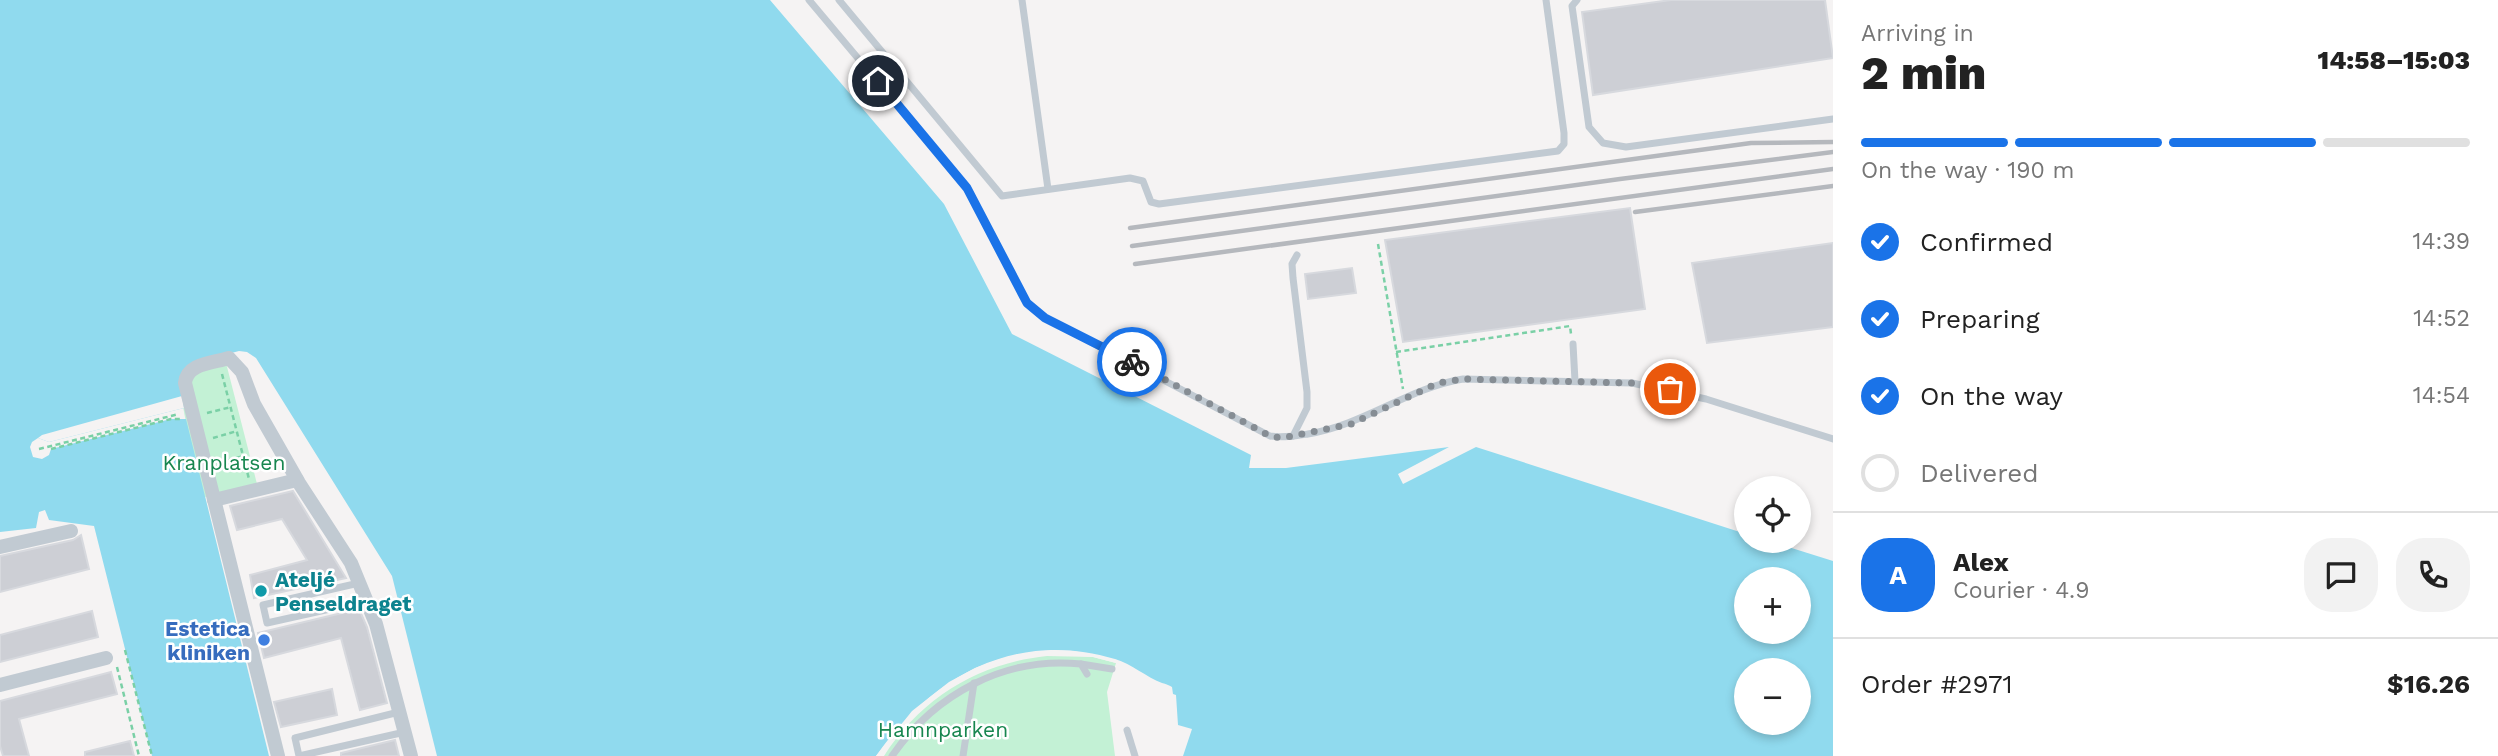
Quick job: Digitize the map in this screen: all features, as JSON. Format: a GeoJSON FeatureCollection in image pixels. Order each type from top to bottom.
{"type":"FeatureCollection","features":[{"type":"Feature","properties":{"kind":"street"},"geometry":{"type":"LineString","coordinates":[[278,756],[200,442],[191,416],[185,383],[186,375],[191,369],[229,359],[242,372],[254,404],[297,480],[351,563],[376,624],[411,756]]}},
{"type":"Feature","properties":{"kind":"street"},"geometry":{"type":"LineString","coordinates":[[214,500],[297,480]]}},
{"type":"Feature","properties":{"kind":"street"},"geometry":{"type":"LineString","coordinates":[[0,547],[71,531]]}},
{"type":"Feature","properties":{"kind":"street"},"geometry":{"type":"LineString","coordinates":[[0,685],[106,658]]}},
{"type":"Feature","properties":{"kind":"lane"},"geometry":{"type":"LineString","coordinates":[[809,0],[967,188],[1027,303],[1045,318],[1270,436],[1282,438],[1351,424],[1438,383],[1463,379],[1632,383],[1670,389],[1833,439]]}},
{"type":"Feature","properties":{"kind":"lane"},"geometry":{"type":"LineString","coordinates":[[839,0],[1002,196],[1130,178],[1143,181],[1151,202],[1160,204],[1558,150],[1564,144],[1564,132],[1546,0]]}},
{"type":"Feature","properties":{"kind":"lane"},"geometry":{"type":"LineString","coordinates":[[1022,0],[1048,189]]}},
{"type":"Feature","properties":{"kind":"lane"},"geometry":{"type":"LineString","coordinates":[[1577,0],[1572,6],[1589,127],[1603,143],[1626,147],[1833,119]]}},
{"type":"Feature","properties":{"kind":"lane"},"geometry":{"type":"LineString","coordinates":[[1293,436],[1307,408],[1292,264],[1297,255]]}},
{"type":"Feature","properties":{"kind":"lane"},"geometry":{"type":"LineString","coordinates":[[1573,344],[1575,381]]}},
{"type":"Feature","properties":{"kind":"lane"},"geometry":{"type":"LineString","coordinates":[[359,583],[263,605],[267,623],[366,601]]}},
{"type":"Feature","properties":{"kind":"lane"},"geometry":{"type":"LineString","coordinates":[[892,756],[905,737],[925,717],[974,683],[1004,670],[1045,662],[1112,669]]}},
{"type":"Feature","properties":{"kind":"lane"},"geometry":{"type":"LineString","coordinates":[[1081,664],[1087,674]]}},
{"type":"Feature","properties":{"kind":"lane"},"geometry":{"type":"LineString","coordinates":[[963,756],[974,683]]}},
{"type":"Feature","properties":{"kind":"lane"},"geometry":{"type":"LineString","coordinates":[[399,712],[295,738],[299,756],[405,732]]}},
{"type":"Feature","properties":{"kind":"lane"},"geometry":{"type":"LineString","coordinates":[[1127,730],[1135,756]]}},
{"type":"Feature","properties":{"kind":"path"},"geometry":{"type":"LineString","coordinates":[[1378,244],[1404,399]]}},
{"type":"Feature","properties":{"kind":"path"},"geometry":{"type":"LineString","coordinates":[[1396,352],[1570,326],[1573,344]]}},
{"type":"Feature","properties":{"kind":"path"},"geometry":{"type":"LineString","coordinates":[[222,374],[250,482]]}},
{"type":"Feature","properties":{"kind":"path"},"geometry":{"type":"LineString","coordinates":[[229,399],[234,398]]}},
{"type":"Feature","properties":{"kind":"path"},"geometry":{"type":"LineString","coordinates":[[39,449],[231,407]]}},
{"type":"Feature","properties":{"kind":"path"},"geometry":{"type":"LineString","coordinates":[[51,450],[191,416]]}},
{"type":"Feature","properties":{"kind":"path"},"geometry":{"type":"LineString","coordinates":[[200,442],[237,432]]}},
{"type":"Feature","properties":{"kind":"path"},"geometry":{"type":"LineString","coordinates":[[206,467],[243,456]]}},
{"type":"Feature","properties":{"kind":"path"},"geometry":{"type":"LineString","coordinates":[[125,650],[152,756]]}},
{"type":"Feature","properties":{"kind":"path"},"geometry":{"type":"LineString","coordinates":[[106,658],[117,666],[139,756]]}},
{"type":"Feature","properties":{"kind":"green space","name":"Kranplatsen"},"geometry":{"type":"Polygon","coordinates":[[[224,355],[257,484],[205,497],[184,411],[181,378],[183,369],[191,363],[224,355]]]}},
{"type":"Feature","properties":{"kind":"green space","name":"Hamnparken"},"geometry":{"type":"Polygon","coordinates":[[[1047,656],[1093,657],[1116,663],[1107,692],[1115,756],[884,756],[916,717],[954,687],[998,666],[1047,656]]]}},
{"type":"Feature","properties":{"kind":"water"},"geometry":{"type":"Polygon","coordinates":[[[0,0],[770,0],[944,204],[1012,334],[1251,455],[1249,468],[1286,468],[1449,447],[1398,474],[1403,484],[1476,447],[1734,530],[1734,553],[1807,553],[1833,561],[1833,756],[1183,756],[1192,729],[1178,725],[1176,695],[1173,694],[1172,687],[1115,659],[1079,651],[1044,650],[1011,655],[979,666],[950,682],[923,703],[898,728],[876,756],[437,756],[392,576],[256,358],[247,352],[239,351],[190,364],[184,369],[180,384],[184,408],[49,442],[38,438],[30,447],[33,457],[42,459],[49,455],[51,449],[171,419],[186,419],[269,756],[152,756],[94,526],[49,520],[45,510],[39,512],[36,528],[0,532],[0,0]]]}},
{"type":"Feature","properties":{"kind":"pier"},"geometry":{"type":"Polygon","coordinates":[[[182,396],[184,408],[49,442],[38,438],[42,435],[182,396]]]}},
{"type":"Feature","properties":{"kind":"pier"},"geometry":{"type":"Polygon","coordinates":[[[1051,650],[1073,651],[1117,660],[1116,663],[1093,657],[1051,654],[1014,659],[988,667],[951,685],[926,703],[895,735],[880,756],[876,756],[912,711],[949,682],[1000,659],[1051,650]]]}},
{"type":"Feature","properties":{"kind":"building"},"geometry":{"type":"Polygon","coordinates":[[[1671,0],[1825,0],[1833,58],[1593,95],[1582,12],[1671,0]]]}},
{"type":"Feature","properties":{"kind":"building"},"geometry":{"type":"Polygon","coordinates":[[[1630,208],[1645,309],[1403,342],[1385,240],[1630,208]]]}},
{"type":"Feature","properties":{"kind":"building"},"geometry":{"type":"Polygon","coordinates":[[[1833,243],[1833,327],[1707,343],[1692,263],[1833,243]]]}},
{"type":"Feature","properties":{"kind":"building"},"geometry":{"type":"Polygon","coordinates":[[[1352,268],[1356,293],[1308,299],[1305,274],[1352,268]]]}},
{"type":"Feature","properties":{"kind":"building"},"geometry":{"type":"Polygon","coordinates":[[[293,491],[346,578],[254,598],[250,575],[307,560],[282,519],[237,530],[230,506],[293,491]]]}},
{"type":"Feature","properties":{"kind":"building"},"geometry":{"type":"Polygon","coordinates":[[[81,535],[89,569],[0,592],[0,556],[73,540],[81,535]]]}},
{"type":"Feature","properties":{"kind":"building"},"geometry":{"type":"Polygon","coordinates":[[[359,609],[367,627],[387,703],[360,710],[341,638],[264,658],[258,633],[359,609]]]}},
{"type":"Feature","properties":{"kind":"building"},"geometry":{"type":"Polygon","coordinates":[[[92,611],[98,637],[0,662],[0,635],[92,611]]]}},
{"type":"Feature","properties":{"kind":"building"},"geometry":{"type":"Polygon","coordinates":[[[111,672],[117,694],[19,719],[29,756],[3,756],[0,746],[0,701],[111,672]]]}},
{"type":"Feature","properties":{"kind":"building"},"geometry":{"type":"Polygon","coordinates":[[[332,689],[337,715],[281,727],[274,702],[332,689]]]}},
{"type":"Feature","properties":{"kind":"building"},"geometry":{"type":"Polygon","coordinates":[[[395,740],[399,756],[341,756],[341,753],[395,740]]]}},
{"type":"Feature","properties":{"kind":"building"},"geometry":{"type":"Polygon","coordinates":[[[130,741],[134,756],[85,756],[85,752],[130,741]]]}},
{"type":"Feature","properties":{"kind":"railway"},"geometry":{"type":"LineString","coordinates":[[1130,228],[1751,143],[1833,142]]}},
{"type":"Feature","properties":{"kind":"railway"},"geometry":{"type":"LineString","coordinates":[[1132,246],[1833,152]]}},
{"type":"Feature","properties":{"kind":"railway"},"geometry":{"type":"LineString","coordinates":[[1135,264],[1833,169]]}},
{"type":"Feature","properties":{"kind":"railway"},"geometry":{"type":"LineString","coordinates":[[1635,212],[1833,186]]}},
{"type":"Feature","properties":{"kind":"way so far"},"geometry":{"type":"LineString","coordinates":[[1132,362],[1270,436],[1282,438],[1351,424],[1438,383],[1463,379],[1632,383],[1670,389]]}},
{"type":"Feature","properties":{"kind":"place","name":"Ateljé Penseldraget"},"geometry":{"type":"Point","coordinates":[261,591]}},
{"type":"Feature","properties":{"kind":"place","name":"Estetica kliniken"},"geometry":{"type":"Point","coordinates":[264,640]}},
{"type":"Feature","properties":{"kind":"route"},"geometry":{"type":"LineString","coordinates":[[878,81],[967,188],[1027,303],[1045,318],[1132,362]]}}]}
